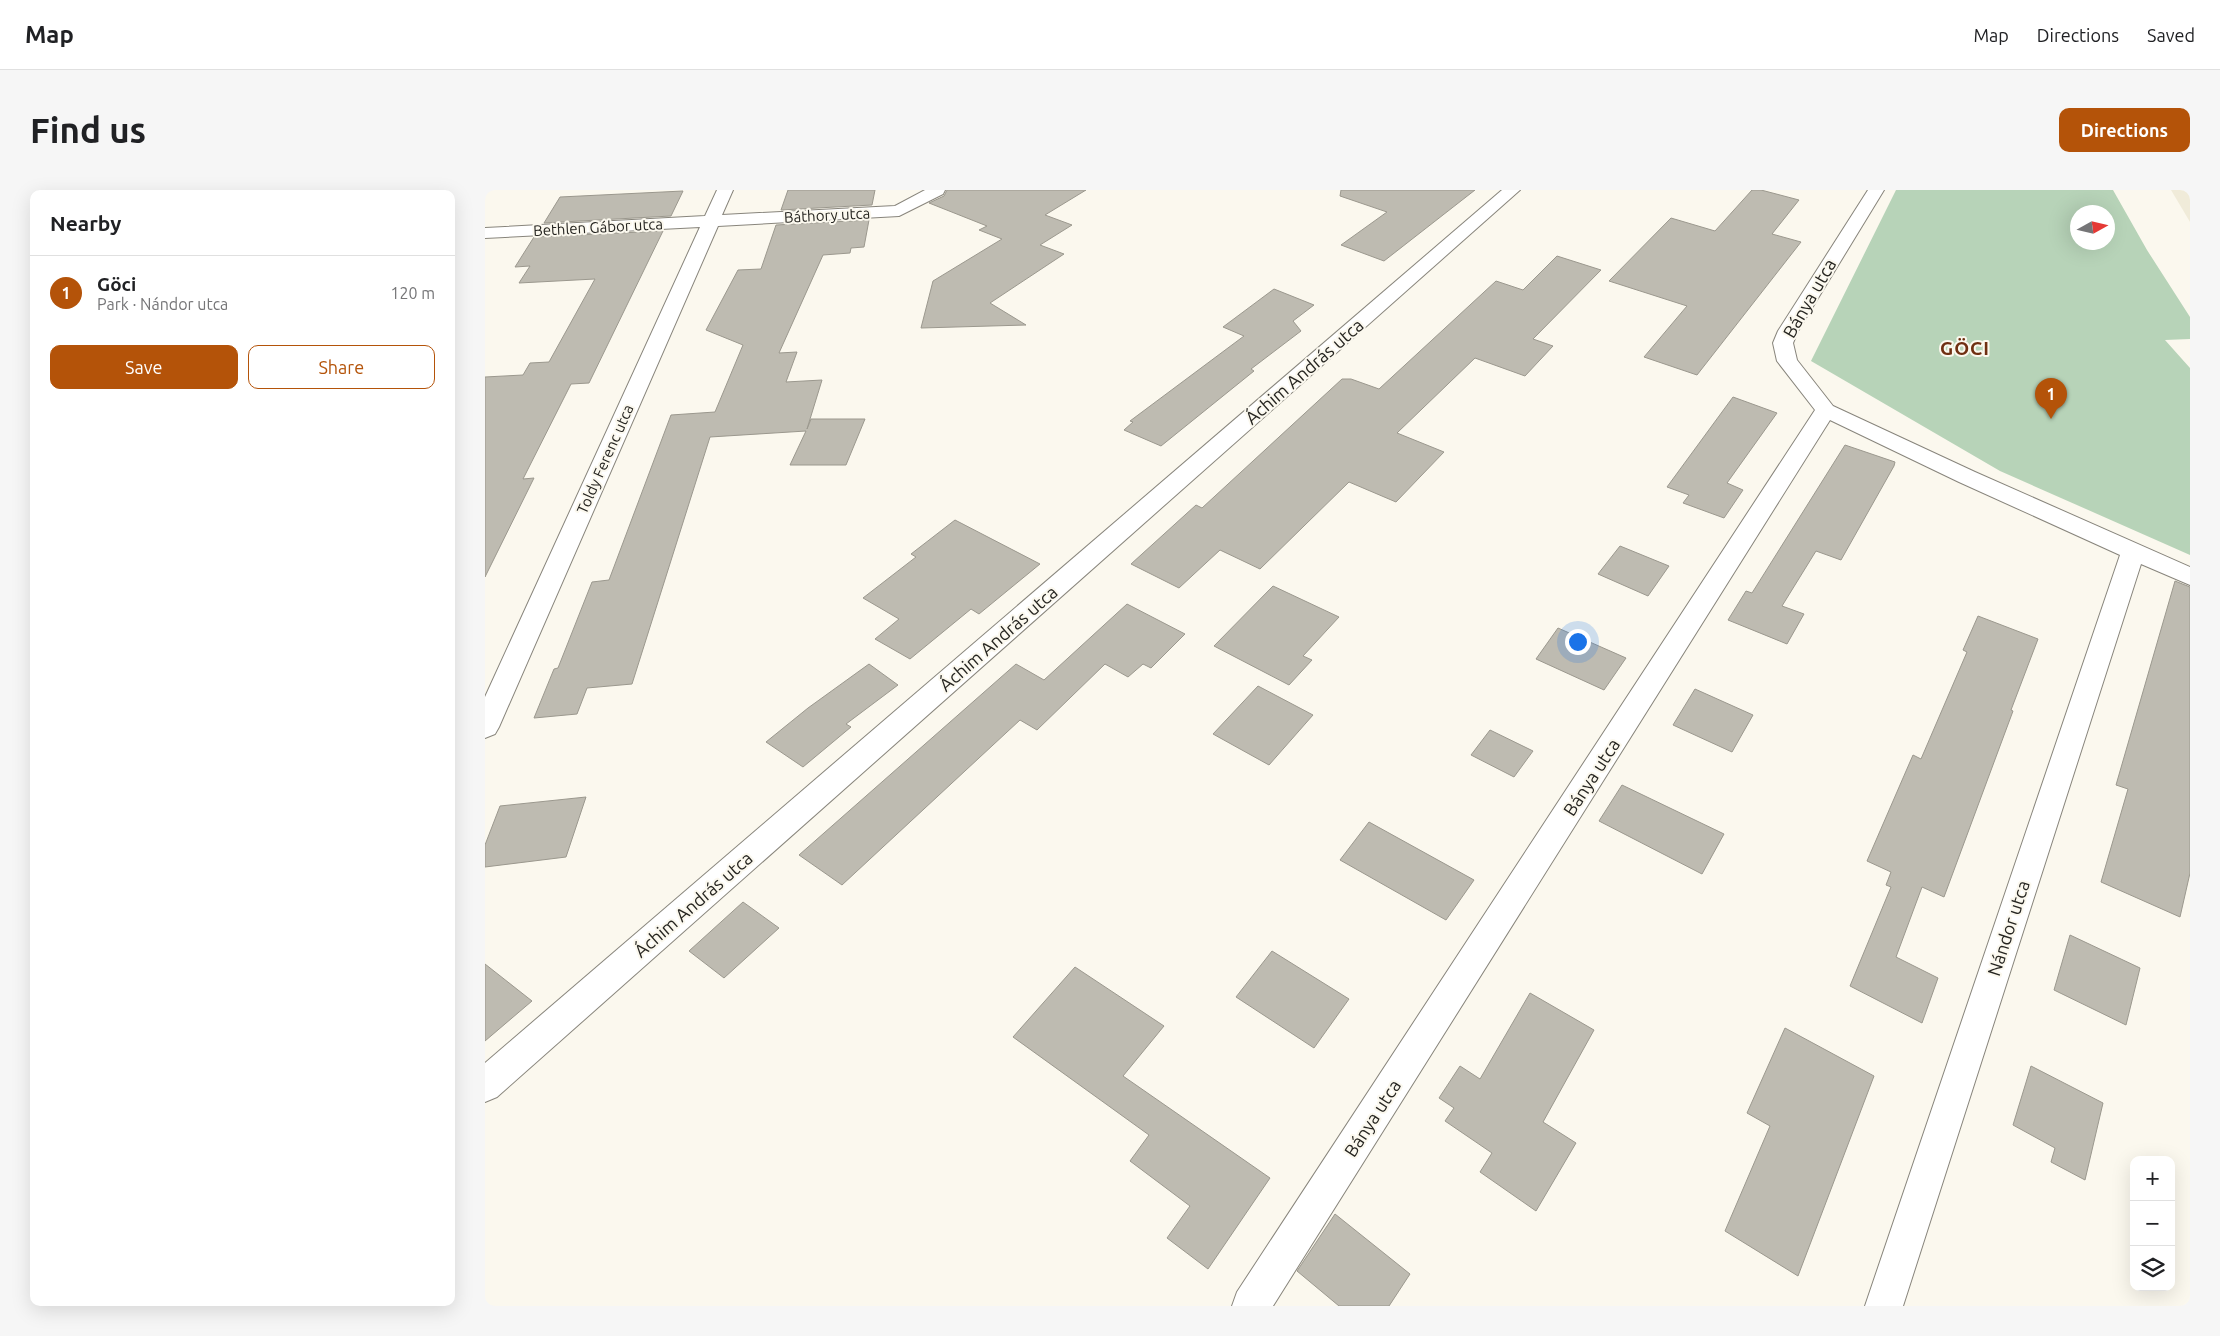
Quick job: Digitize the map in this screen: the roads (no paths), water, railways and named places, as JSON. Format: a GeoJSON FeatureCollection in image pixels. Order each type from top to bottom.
{"type":"FeatureCollection","features":[{"type":"Feature","properties":{"kind":"street","name":"Toldy Ferenc utca"},"geometry":{"type":"LineString","coordinates":[[485,727],[725,190]]}},
{"type":"Feature","properties":{"kind":"street","name":"Báthory utca"},"geometry":{"type":"LineString","coordinates":[[711,222],[899,211],[937,190]]}},
{"type":"Feature","properties":{"kind":"street","name":"Áchim András utca"},"geometry":{"type":"LineString","coordinates":[[485,1085],[1511,190]]}},
{"type":"Feature","properties":{"kind":"street","name":"Bánya utca"},"geometry":{"type":"LineString","coordinates":[[1251,1306],[1826,410],[1787,361],[1783,344],[1787,330],[1876,190]]}},
{"type":"Feature","properties":{"kind":"street","name":"Bethlen Gábor utca"},"geometry":{"type":"LineString","coordinates":[[485,233],[711,222]]}},
{"type":"Feature","properties":{"kind":"street"},"geometry":{"type":"LineString","coordinates":[[1826,410],[1967,477],[2190,577]]}},
{"type":"Feature","properties":{"kind":"street","name":"Nándor utca"},"geometry":{"type":"LineString","coordinates":[[1884,1306],[2133,551]]}},
{"type":"Feature","properties":{"kind":"place","name":"Göci"},"geometry":{"type":"Point","coordinates":[2051,419]}},
{"type":"Feature","properties":{"kind":"district","name":"GÖCI"},"geometry":{"type":"Point","coordinates":[1965,348]}}]}
